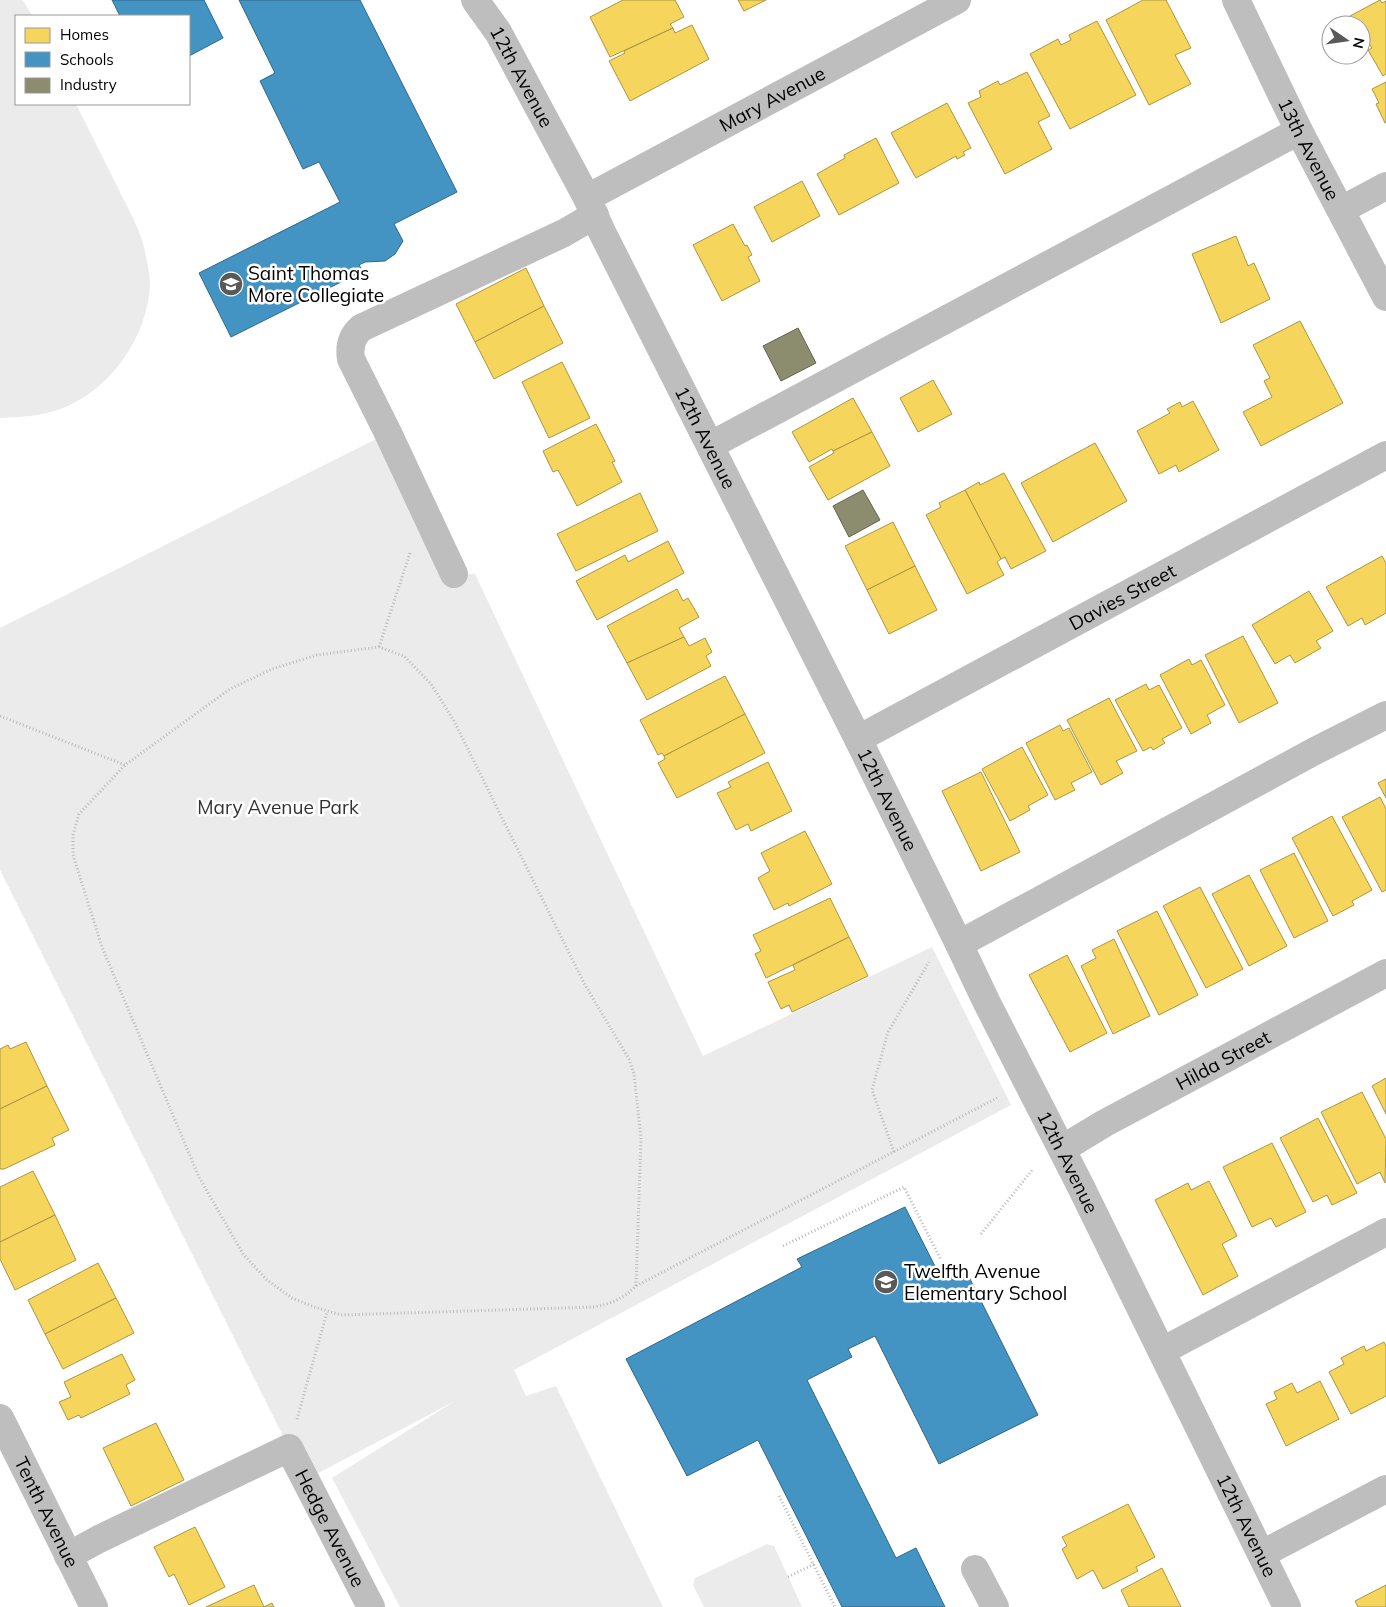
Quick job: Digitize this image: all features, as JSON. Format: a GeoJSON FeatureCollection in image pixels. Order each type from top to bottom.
{"type":"FeatureCollection","features":[{"type":"Feature","properties":{"kind":"street","name":"12th Avenue"},"geometry":{"type":"LineString","coordinates":[[475,0],[498,32],[591,207],[858,739],[986,1003],[1062,1149],[1287,1607]]}},
{"type":"Feature","properties":{"kind":"street","name":"Mary Avenue"},"geometry":{"type":"LineString","coordinates":[[425,510],[351,359],[350,351],[355,333],[361,328],[564,233],[591,207],[957,0]]}},
{"type":"Feature","properties":{"kind":"street","name":"13th Avenue"},"geometry":{"type":"LineString","coordinates":[[1236,0],[1299,131],[1386,297]]}},
{"type":"Feature","properties":{"kind":"street"},"geometry":{"type":"LineString","coordinates":[[711,445],[1299,131]]}},
{"type":"Feature","properties":{"kind":"street"},"geometry":{"type":"LineString","coordinates":[[1341,210],[1386,186]]}},
{"type":"Feature","properties":{"kind":"street","name":"Davies Street"},"geometry":{"type":"LineString","coordinates":[[858,739],[1386,455]]}},
{"type":"Feature","properties":{"kind":"street"},"geometry":{"type":"LineString","coordinates":[[425,510],[454,574]]}},
{"type":"Feature","properties":{"kind":"street"},"geometry":{"type":"LineString","coordinates":[[959,944],[1295,762],[1386,715]]}},
{"type":"Feature","properties":{"kind":"street","name":"Hilda Street"},"geometry":{"type":"LineString","coordinates":[[1062,1149],[1386,973]]}},
{"type":"Feature","properties":{"kind":"street"},"geometry":{"type":"LineString","coordinates":[[1162,1351],[1386,1232]]}},
{"type":"Feature","properties":{"kind":"street","name":"Tenth Avenue"},"geometry":{"type":"LineString","coordinates":[[0,1418],[94,1607]]}},
{"type":"Feature","properties":{"kind":"street"},"geometry":{"type":"LineString","coordinates":[[68,1556],[289,1448]]}},
{"type":"Feature","properties":{"kind":"street","name":"Hedge Avenue"},"geometry":{"type":"LineString","coordinates":[[289,1448],[371,1607]]}},
{"type":"Feature","properties":{"kind":"street"},"geometry":{"type":"LineString","coordinates":[[1262,1554],[1386,1489]]}},
{"type":"Feature","properties":{"kind":"street"},"geometry":{"type":"LineString","coordinates":[[975,1569],[995,1607]]}},
{"type":"Feature","properties":{"kind":"path"},"geometry":{"type":"LineString","coordinates":[[379,647],[425,510]]}},
{"type":"Feature","properties":{"kind":"path"},"geometry":{"type":"LineString","coordinates":[[636,1286],[641,1138],[634,1074],[629,1059],[585,985],[454,721],[431,684],[404,656],[379,647],[317,655],[272,669],[230,689],[125,765],[79,814],[73,835],[73,855],[102,947],[199,1177],[243,1254],[267,1280],[314,1308],[340,1315],[594,1307],[609,1304],[628,1294],[636,1286],[997,1098]]}},
{"type":"Feature","properties":{"kind":"path"},"geometry":{"type":"LineString","coordinates":[[0,716],[125,765]]}},
{"type":"Feature","properties":{"kind":"path"},"geometry":{"type":"LineString","coordinates":[[894,1152],[872,1090],[888,1032],[929,962]]}},
{"type":"Feature","properties":{"kind":"path"},"geometry":{"type":"LineString","coordinates":[[981,1234],[1033,1169]]}},
{"type":"Feature","properties":{"kind":"path"},"geometry":{"type":"LineString","coordinates":[[783,1246],[904,1187],[942,1260]]}},
{"type":"Feature","properties":{"kind":"path"},"geometry":{"type":"LineString","coordinates":[[289,1448],[327,1312]]}},
{"type":"Feature","properties":{"kind":"path"},"geometry":{"type":"LineString","coordinates":[[779,1496],[835,1607]]}},
{"type":"Feature","properties":{"kind":"path"},"geometry":{"type":"LineString","coordinates":[[788,1577],[814,1564]]}},
{"type":"Feature","properties":{"kind":"green space"},"geometry":{"type":"Polygon","coordinates":[[[0,0],[23,0],[31,15],[15,15],[15,105],[76,105],[139,232],[149,270],[150,284],[148,303],[134,341],[124,358],[97,388],[55,411],[32,416],[0,418],[0,0]]]}},
{"type":"Feature","properties":{"kind":"green space","name":"Mary Avenue Park"},"geometry":{"type":"Polygon","coordinates":[[[388,433],[454,574],[475,574],[703,1056],[932,947],[1011,1105],[514,1370],[526,1396],[556,1386],[663,1607],[400,1607],[332,1478],[455,1401],[305,1480],[0,870],[0,628],[388,433]]]}},
{"type":"Feature","properties":{"kind":"green space"},"geometry":{"type":"Polygon","coordinates":[[[767,1544],[774,1546],[802,1607],[704,1607],[693,1585],[695,1578],[767,1544]]]}},
{"type":"Feature","properties":{"kind":"building: Homes"},"geometry":{"type":"Polygon","coordinates":[[[623,0],[675,0],[684,17],[670,24],[673,28],[610,57],[590,17],[623,0]]]}},
{"type":"Feature","properties":{"kind":"building: Homes"},"geometry":{"type":"Polygon","coordinates":[[[738,0],[766,0],[744,11],[738,0]]]}},
{"type":"Feature","properties":{"kind":"building: Homes"},"geometry":{"type":"Polygon","coordinates":[[[1143,0],[1166,0],[1191,48],[1175,55],[1191,84],[1149,105],[1106,20],[1143,0]]]}},
{"type":"Feature","properties":{"kind":"building: Homes"},"geometry":{"type":"Polygon","coordinates":[[[1380,0],[1382,3],[1386,1],[1386,74],[1383,76],[1371,55],[1371,15],[1352,15],[1380,0]]]}},
{"type":"Feature","properties":{"kind":"building: Homes"},"geometry":{"type":"Polygon","coordinates":[[[1097,21],[1136,95],[1070,129],[1030,54],[1058,39],[1061,45],[1071,40],[1069,35],[1097,21]]]}},
{"type":"Feature","properties":{"kind":"building: Homes"},"geometry":{"type":"Polygon","coordinates":[[[692,25],[709,59],[630,101],[609,61],[625,53],[624,51],[673,28],[675,33],[692,25]]]}},
{"type":"Feature","properties":{"kind":"building: Homes"},"geometry":{"type":"Polygon","coordinates":[[[1027,72],[1050,116],[1038,122],[1052,149],[1005,174],[968,103],[981,97],[979,91],[998,81],[1000,85],[1027,72]]]}},
{"type":"Feature","properties":{"kind":"building: Homes"},"geometry":{"type":"Polygon","coordinates":[[[1386,82],[1385,123],[1376,104],[1379,103],[1372,89],[1386,82]]]}},
{"type":"Feature","properties":{"kind":"building: Homes"},"geometry":{"type":"Polygon","coordinates":[[[947,103],[971,148],[963,152],[965,155],[957,159],[956,156],[916,178],[891,133],[947,103]]]}},
{"type":"Feature","properties":{"kind":"building: Homes"},"geometry":{"type":"Polygon","coordinates":[[[876,138],[899,183],[839,215],[817,174],[845,158],[844,155],[876,138]]]}},
{"type":"Feature","properties":{"kind":"building: Homes"},"geometry":{"type":"Polygon","coordinates":[[[802,181],[820,216],[772,242],[754,207],[802,181]]]}},
{"type":"Feature","properties":{"kind":"building: Homes"},"geometry":{"type":"Polygon","coordinates":[[[733,224],[752,255],[748,257],[760,281],[722,301],[693,245],[733,224]]]}},
{"type":"Feature","properties":{"kind":"building: Homes"},"geometry":{"type":"Polygon","coordinates":[[[1236,236],[1248,266],[1254,263],[1270,299],[1221,323],[1192,254],[1236,236]]]}},
{"type":"Feature","properties":{"kind":"building: Homes"},"geometry":{"type":"Polygon","coordinates":[[[526,268],[544,306],[475,342],[456,304],[526,268]]]}},
{"type":"Feature","properties":{"kind":"building: Homes"},"geometry":{"type":"Polygon","coordinates":[[[544,306],[563,343],[494,379],[475,342],[544,306]]]}},
{"type":"Feature","properties":{"kind":"building: Homes"},"geometry":{"type":"Polygon","coordinates":[[[1300,321],[1343,403],[1261,446],[1243,412],[1272,397],[1264,381],[1270,378],[1253,345],[1300,321]]]}},
{"type":"Feature","properties":{"kind":"building: Homes"},"geometry":{"type":"Polygon","coordinates":[[[562,362],[590,418],[549,438],[522,382],[562,362]]]}},
{"type":"Feature","properties":{"kind":"building: Homes"},"geometry":{"type":"Polygon","coordinates":[[[933,380],[952,414],[918,432],[900,398],[933,380]]]}},
{"type":"Feature","properties":{"kind":"building: Homes"},"geometry":{"type":"Polygon","coordinates":[[[853,398],[872,432],[833,451],[832,449],[809,462],[792,432],[853,398]]]}},
{"type":"Feature","properties":{"kind":"building: Homes"},"geometry":{"type":"Polygon","coordinates":[[[1193,401],[1219,450],[1179,472],[1176,465],[1159,474],[1137,431],[1170,413],[1167,409],[1180,402],[1182,407],[1193,401]]]}},
{"type":"Feature","properties":{"kind":"building: Homes"},"geometry":{"type":"Polygon","coordinates":[[[596,424],[615,461],[612,462],[622,482],[577,506],[558,470],[553,472],[543,451],[596,424]]]}},
{"type":"Feature","properties":{"kind":"building: Homes"},"geometry":{"type":"Polygon","coordinates":[[[872,432],[890,466],[828,500],[809,467],[834,453],[833,451],[872,432]]]}},
{"type":"Feature","properties":{"kind":"building: Homes"},"geometry":{"type":"Polygon","coordinates":[[[1095,443],[1127,501],[1053,542],[1021,483],[1095,443]]]}},
{"type":"Feature","properties":{"kind":"building: Homes"},"geometry":{"type":"Polygon","coordinates":[[[1004,473],[1046,551],[1011,569],[1005,557],[1001,559],[965,490],[979,482],[980,485],[1004,473]]]}},
{"type":"Feature","properties":{"kind":"building: Homes"},"geometry":{"type":"Polygon","coordinates":[[[965,490],[1001,559],[997,562],[1004,575],[967,594],[926,515],[941,507],[939,503],[965,490]]]}},
{"type":"Feature","properties":{"kind":"building: Homes"},"geometry":{"type":"Polygon","coordinates":[[[640,493],[658,531],[576,571],[557,534],[640,493]]]}},
{"type":"Feature","properties":{"kind":"building: Homes"},"geometry":{"type":"Polygon","coordinates":[[[893,522],[915,566],[867,590],[845,546],[893,522]]]}},
{"type":"Feature","properties":{"kind":"building: Homes"},"geometry":{"type":"Polygon","coordinates":[[[668,541],[684,573],[597,620],[576,581],[625,555],[628,562],[668,541]]]}},
{"type":"Feature","properties":{"kind":"building: Homes"},"geometry":{"type":"Polygon","coordinates":[[[1382,556],[1386,563],[1386,613],[1365,625],[1362,618],[1348,626],[1326,587],[1382,556]]]}},
{"type":"Feature","properties":{"kind":"building: Homes"},"geometry":{"type":"Polygon","coordinates":[[[915,566],[937,610],[889,634],[867,590],[915,566]]]}},
{"type":"Feature","properties":{"kind":"building: Homes"},"geometry":{"type":"Polygon","coordinates":[[[677,589],[683,601],[688,598],[699,617],[679,628],[684,637],[627,663],[607,626],[677,589]]]}},
{"type":"Feature","properties":{"kind":"building: Homes"},"geometry":{"type":"Polygon","coordinates":[[[1309,591],[1333,631],[1316,641],[1321,648],[1295,663],[1290,655],[1275,664],[1252,625],[1309,591]]]}},
{"type":"Feature","properties":{"kind":"building: Homes"},"geometry":{"type":"Polygon","coordinates":[[[1243,636],[1278,703],[1239,723],[1205,655],[1243,636]]]}},
{"type":"Feature","properties":{"kind":"building: Homes"},"geometry":{"type":"Polygon","coordinates":[[[684,637],[689,646],[705,638],[712,652],[706,656],[711,666],[647,700],[627,663],[684,637]]]}},
{"type":"Feature","properties":{"kind":"building: Homes"},"geometry":{"type":"Polygon","coordinates":[[[1189,659],[1192,665],[1201,660],[1225,705],[1207,715],[1211,723],[1191,734],[1160,675],[1189,659]]]}},
{"type":"Feature","properties":{"kind":"building: Homes"},"geometry":{"type":"Polygon","coordinates":[[[725,676],[745,714],[664,756],[662,753],[658,755],[640,720],[725,676]]]}},
{"type":"Feature","properties":{"kind":"building: Homes"},"geometry":{"type":"Polygon","coordinates":[[[1146,684],[1149,690],[1159,685],[1182,728],[1162,739],[1165,743],[1153,750],[1151,747],[1143,751],[1115,700],[1146,684]]]}},
{"type":"Feature","properties":{"kind":"building: Homes"},"geometry":{"type":"Polygon","coordinates":[[[1109,698],[1137,751],[1116,761],[1123,773],[1101,785],[1067,720],[1109,698]]]}},
{"type":"Feature","properties":{"kind":"building: Homes"},"geometry":{"type":"Polygon","coordinates":[[[745,714],[765,753],[677,798],[658,763],[665,759],[664,756],[745,714]]]}},
{"type":"Feature","properties":{"kind":"building: Homes"},"geometry":{"type":"Polygon","coordinates":[[[1060,725],[1063,731],[1069,728],[1092,772],[1071,783],[1075,790],[1055,800],[1026,743],[1060,725]]]}},
{"type":"Feature","properties":{"kind":"building: Homes"},"geometry":{"type":"Polygon","coordinates":[[[1022,747],[1048,795],[1028,806],[1030,810],[1010,821],[982,769],[1022,747]]]}},
{"type":"Feature","properties":{"kind":"building: Homes"},"geometry":{"type":"Polygon","coordinates":[[[768,762],[792,811],[751,831],[748,824],[736,830],[717,793],[731,787],[728,782],[768,762]]]}},
{"type":"Feature","properties":{"kind":"building: Homes"},"geometry":{"type":"Polygon","coordinates":[[[981,772],[1020,852],[981,871],[942,791],[981,772]]]}},
{"type":"Feature","properties":{"kind":"building: Homes"},"geometry":{"type":"Polygon","coordinates":[[[1386,779],[1386,798],[1378,783],[1386,779]]]}},
{"type":"Feature","properties":{"kind":"building: Homes"},"geometry":{"type":"Polygon","coordinates":[[[1380,797],[1386,809],[1386,890],[1382,892],[1342,817],[1380,797]]]}},
{"type":"Feature","properties":{"kind":"building: Homes"},"geometry":{"type":"Polygon","coordinates":[[[1332,816],[1372,890],[1352,901],[1354,905],[1333,916],[1292,838],[1332,816]]]}},
{"type":"Feature","properties":{"kind":"building: Homes"},"geometry":{"type":"Polygon","coordinates":[[[805,831],[832,884],[789,906],[788,903],[774,910],[758,878],[770,871],[761,853],[805,831]]]}},
{"type":"Feature","properties":{"kind":"building: Homes"},"geometry":{"type":"Polygon","coordinates":[[[1294,853],[1328,921],[1294,938],[1260,870],[1294,853]]]}},
{"type":"Feature","properties":{"kind":"building: Homes"},"geometry":{"type":"Polygon","coordinates":[[[1249,875],[1287,946],[1249,966],[1212,894],[1249,875]]]}},
{"type":"Feature","properties":{"kind":"building: Homes"},"geometry":{"type":"Polygon","coordinates":[[[1200,887],[1243,969],[1206,988],[1163,906],[1200,887]]]}},
{"type":"Feature","properties":{"kind":"building: Homes"},"geometry":{"type":"Polygon","coordinates":[[[830,898],[849,937],[766,978],[755,954],[761,951],[753,935],[830,898]]]}},
{"type":"Feature","properties":{"kind":"building: Homes"},"geometry":{"type":"Polygon","coordinates":[[[1157,911],[1198,995],[1159,1015],[1117,931],[1157,911]]]}},
{"type":"Feature","properties":{"kind":"building: Homes"},"geometry":{"type":"Polygon","coordinates":[[[849,937],[868,976],[792,1012],[789,1005],[781,1009],[768,982],[795,970],[793,965],[849,937]]]}},
{"type":"Feature","properties":{"kind":"building: Homes"},"geometry":{"type":"Polygon","coordinates":[[[1114,939],[1150,1016],[1113,1034],[1081,966],[1096,958],[1092,950],[1114,939]]]}},
{"type":"Feature","properties":{"kind":"building: Homes"},"geometry":{"type":"Polygon","coordinates":[[[1067,955],[1107,1033],[1070,1052],[1029,975],[1067,955]]]}},
{"type":"Feature","properties":{"kind":"building: Homes"},"geometry":{"type":"Polygon","coordinates":[[[26,1042],[47,1086],[0,1109],[0,1049],[8,1045],[10,1049],[26,1042]]]}},
{"type":"Feature","properties":{"kind":"building: Homes"},"geometry":{"type":"Polygon","coordinates":[[[1386,1078],[1386,1114],[1372,1086],[1386,1078]]]}},
{"type":"Feature","properties":{"kind":"building: Homes"},"geometry":{"type":"Polygon","coordinates":[[[47,1086],[69,1130],[52,1138],[55,1145],[4,1169],[0,1169],[0,1109],[47,1086]]]}},
{"type":"Feature","properties":{"kind":"building: Homes"},"geometry":{"type":"Polygon","coordinates":[[[1362,1092],[1386,1139],[1385,1183],[1380,1172],[1357,1184],[1321,1112],[1362,1092]]]}},
{"type":"Feature","properties":{"kind":"building: Homes"},"geometry":{"type":"Polygon","coordinates":[[[1318,1118],[1357,1193],[1332,1205],[1327,1195],[1313,1202],[1280,1138],[1318,1118]]]}},
{"type":"Feature","properties":{"kind":"building: Homes"},"geometry":{"type":"Polygon","coordinates":[[[1272,1143],[1306,1212],[1276,1227],[1271,1218],[1252,1227],[1223,1167],[1272,1143]]]}},
{"type":"Feature","properties":{"kind":"building: Homes"},"geometry":{"type":"Polygon","coordinates":[[[33,1171],[55,1215],[0,1242],[0,1187],[33,1171]]]}},
{"type":"Feature","properties":{"kind":"building: Homes"},"geometry":{"type":"Polygon","coordinates":[[[1209,1181],[1237,1236],[1222,1244],[1238,1276],[1203,1295],[1155,1200],[1188,1183],[1191,1190],[1209,1181]]]}},
{"type":"Feature","properties":{"kind":"building: Homes"},"geometry":{"type":"Polygon","coordinates":[[[55,1215],[76,1260],[15,1290],[0,1259],[0,1242],[55,1215]]]}},
{"type":"Feature","properties":{"kind":"building: Homes"},"geometry":{"type":"Polygon","coordinates":[[[98,1263],[116,1298],[45,1334],[28,1300],[98,1263]]]}},
{"type":"Feature","properties":{"kind":"building: Homes"},"geometry":{"type":"Polygon","coordinates":[[[116,1298],[134,1333],[63,1369],[45,1334],[116,1298]]]}},
{"type":"Feature","properties":{"kind":"building: Homes"},"geometry":{"type":"Polygon","coordinates":[[[1384,1342],[1386,1346],[1386,1396],[1351,1414],[1329,1372],[1344,1364],[1341,1358],[1364,1346],[1366,1351],[1384,1342]]]}},
{"type":"Feature","properties":{"kind":"building: Homes"},"geometry":{"type":"Polygon","coordinates":[[[122,1354],[135,1380],[126,1385],[130,1394],[81,1418],[79,1415],[68,1420],[59,1402],[71,1397],[64,1382],[122,1354]]]}},
{"type":"Feature","properties":{"kind":"building: Homes"},"geometry":{"type":"Polygon","coordinates":[[[1320,1381],[1339,1419],[1286,1446],[1266,1404],[1277,1399],[1274,1392],[1292,1383],[1297,1393],[1320,1381]]]}},
{"type":"Feature","properties":{"kind":"building: Homes"},"geometry":{"type":"Polygon","coordinates":[[[156,1423],[184,1480],[131,1506],[103,1448],[156,1423]]]}},
{"type":"Feature","properties":{"kind":"building: Homes"},"geometry":{"type":"Polygon","coordinates":[[[1128,1504],[1155,1557],[1136,1567],[1138,1571],[1103,1589],[1093,1570],[1077,1579],[1062,1549],[1067,1546],[1062,1537],[1128,1504]]]}},
{"type":"Feature","properties":{"kind":"building: Homes"},"geometry":{"type":"Polygon","coordinates":[[[195,1527],[225,1587],[189,1605],[174,1574],[169,1577],[154,1547],[195,1527]]]}},
{"type":"Feature","properties":{"kind":"building: Homes"},"geometry":{"type":"Polygon","coordinates":[[[1162,1568],[1181,1607],[1129,1607],[1121,1590],[1162,1568]]]}},
{"type":"Feature","properties":{"kind":"building: Homes"},"geometry":{"type":"Polygon","coordinates":[[[254,1585],[264,1607],[206,1607],[254,1585]]]}},
{"type":"Feature","properties":{"kind":"building: Homes"},"geometry":{"type":"Polygon","coordinates":[[[1386,1585],[1386,1607],[1358,1607],[1355,1601],[1386,1585]]]}},
{"type":"Feature","properties":{"kind":"building: Homes"},"geometry":{"type":"Polygon","coordinates":[[[272,1603],[274,1607],[264,1607],[272,1603]]]}},
{"type":"Feature","properties":{"kind":"building: Schools"},"geometry":{"type":"Polygon","coordinates":[[[112,0],[204,0],[223,38],[190,55],[190,15],[120,15],[112,0]]]}},
{"type":"Feature","properties":{"kind":"building: Schools"},"geometry":{"type":"Polygon","coordinates":[[[239,0],[360,0],[457,192],[394,224],[403,241],[395,254],[385,261],[365,262],[359,265],[363,271],[231,337],[199,273],[340,202],[319,162],[303,169],[260,81],[275,73],[239,0]]]}},
{"type":"Feature","properties":{"kind":"building: Schools"},"geometry":{"type":"Polygon","coordinates":[[[905,1207],[941,1278],[964,1267],[1038,1415],[939,1464],[875,1336],[848,1349],[852,1357],[807,1380],[896,1558],[916,1548],[945,1607],[842,1607],[758,1440],[687,1476],[626,1359],[802,1267],[797,1259],[905,1207]]]}},
{"type":"Feature","properties":{"kind":"building: Industry"},"geometry":{"type":"Polygon","coordinates":[[[798,328],[816,363],[781,381],[763,346],[798,328]]]}},
{"type":"Feature","properties":{"kind":"building: Industry"},"geometry":{"type":"Polygon","coordinates":[[[863,490],[880,520],[849,537],[833,506],[863,490]]]}},
{"type":"Feature","properties":{"kind":"place","name":"Saint Thomas More Collegiate"},"geometry":{"type":"Point","coordinates":[231,284]}},
{"type":"Feature","properties":{"kind":"place","name":"Twelfth Avenue Elementary School"},"geometry":{"type":"Point","coordinates":[886,1282]}}]}
